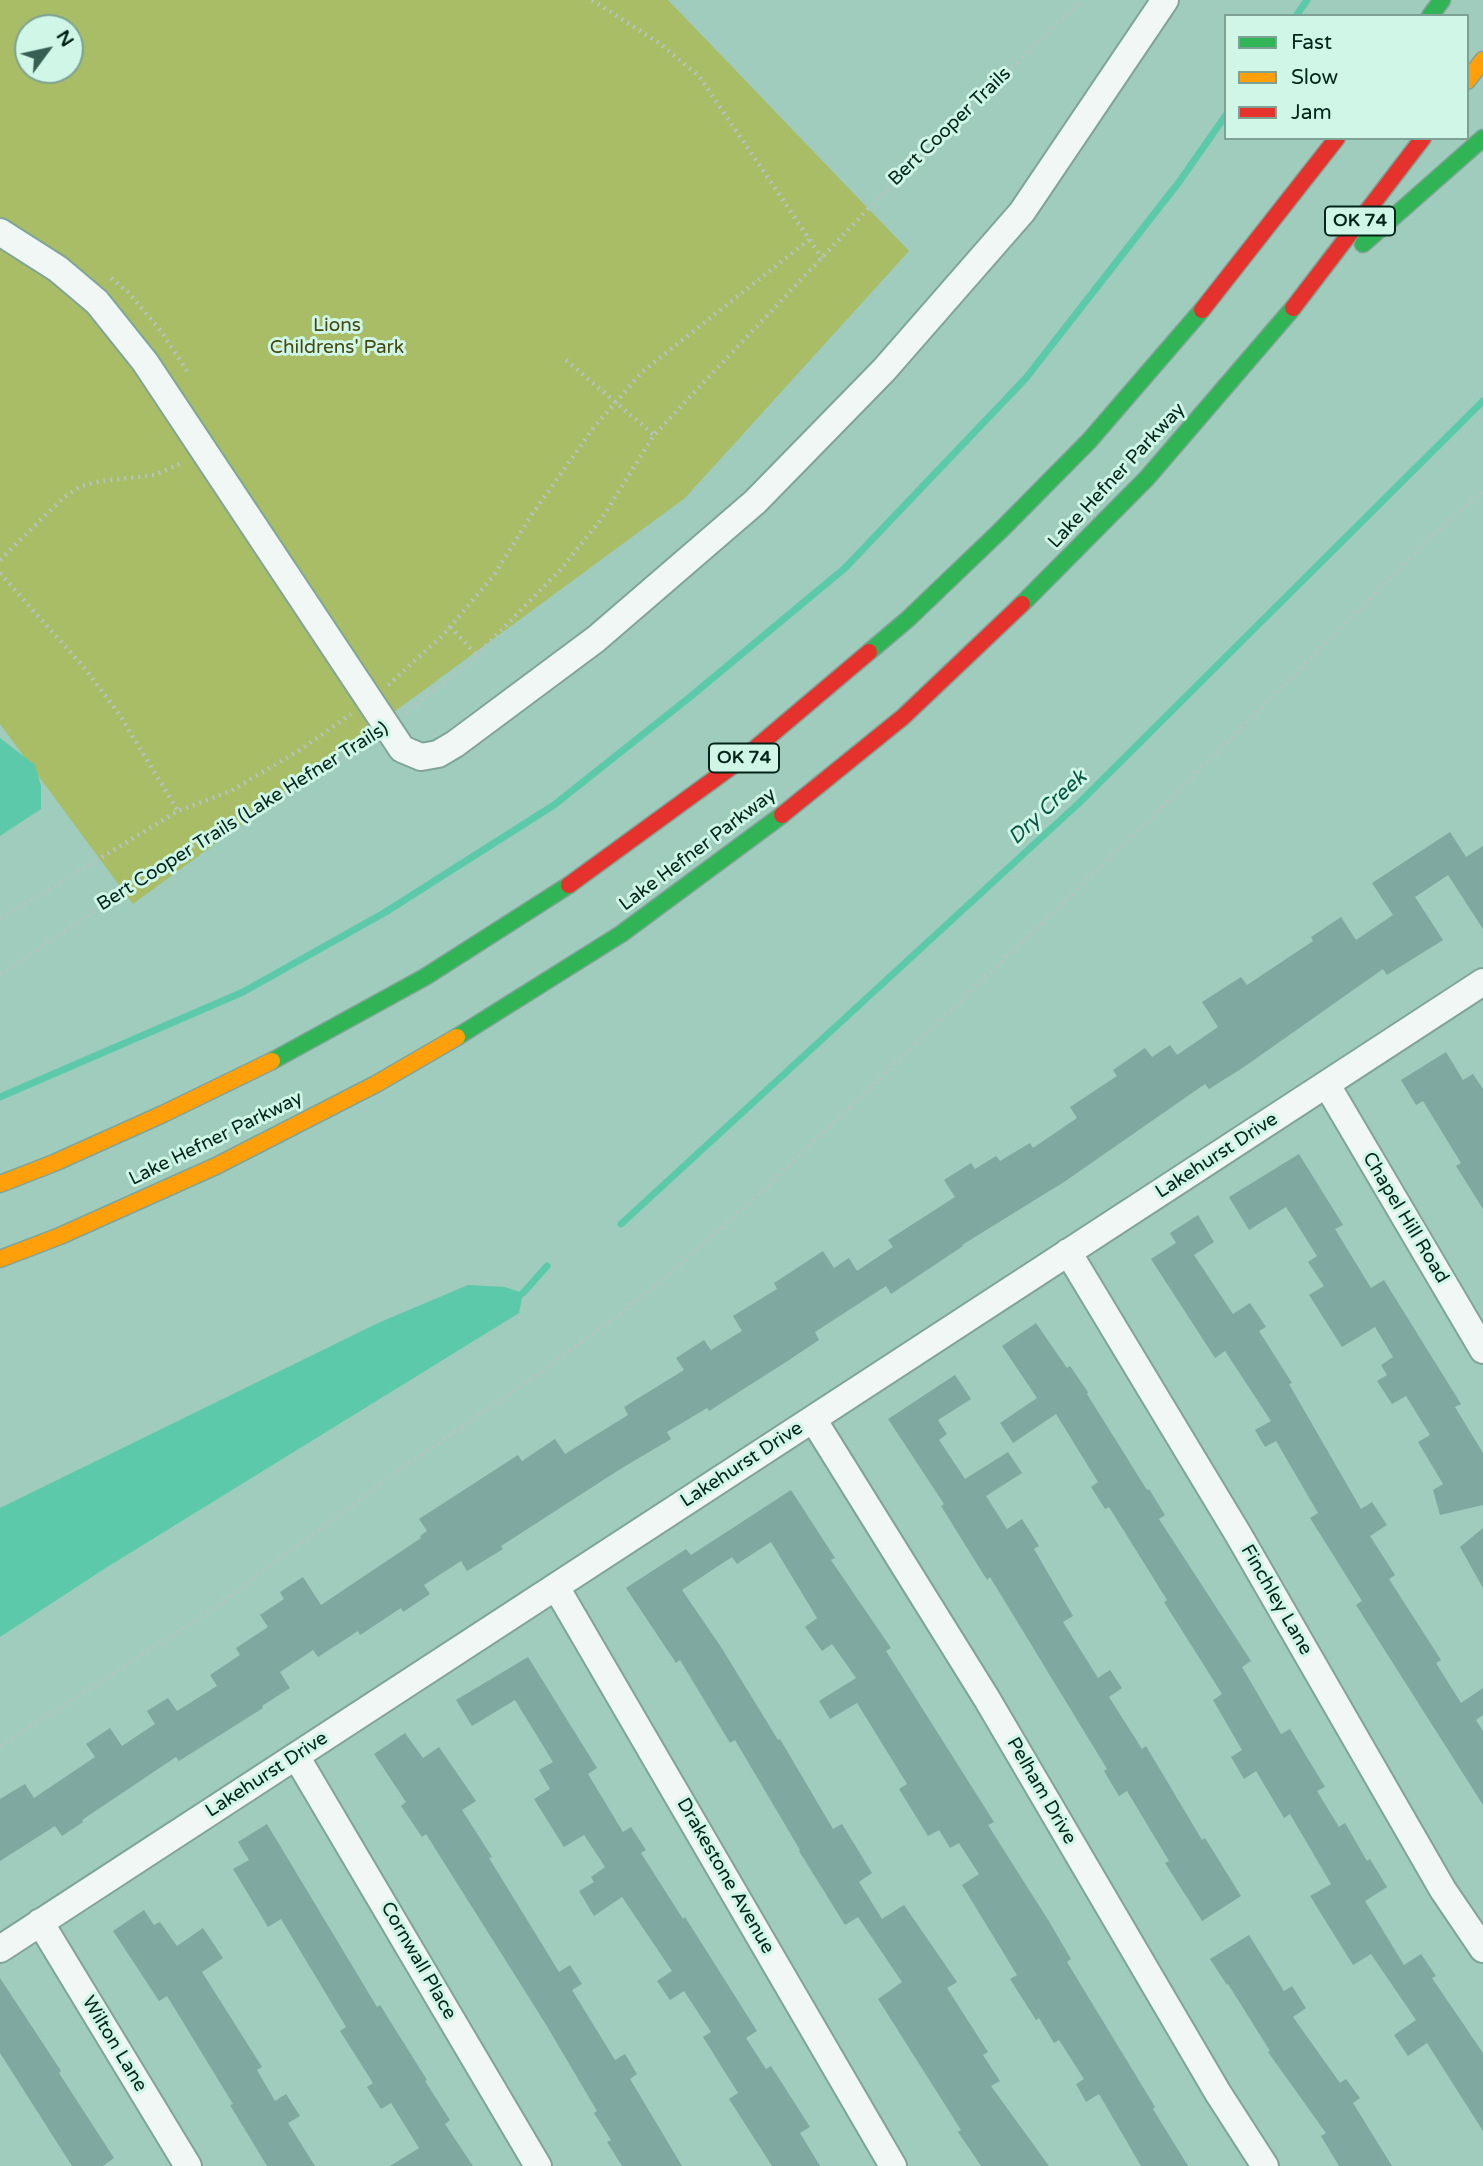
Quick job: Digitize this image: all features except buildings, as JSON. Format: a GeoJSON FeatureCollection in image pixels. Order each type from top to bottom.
{"type":"FeatureCollection","features":[{"type":"Feature","properties":{"kind":"highway"},"geometry":{"type":"LineString","coordinates":[[1469,78],[1483,60]]}},
{"type":"Feature","properties":{"kind":"highway"},"geometry":{"type":"LineString","coordinates":[[1296,304],[1483,138]]}},
{"type":"Feature","properties":{"kind":"highway","name":"OK 74"},"geometry":{"type":"LineString","coordinates":[[0,1184],[54,1163],[259,1068],[425,977],[599,865],[746,756],[908,619],[1089,442],[1216,293],[1335,140]]}},
{"type":"Feature","properties":{"kind":"highway","name":"Lake Hefner Parkway"},"geometry":{"type":"LineString","coordinates":[[0,1259],[60,1236],[216,1166],[376,1084],[473,1028],[621,934],[762,831],[903,717],[974,652],[1147,478],[1296,304],[1421,140]]}},
{"type":"Feature","properties":{"kind":"street"},"geometry":{"type":"LineString","coordinates":[[0,232],[58,269],[97,302],[145,362],[402,749],[421,757],[438,754],[596,639],[755,502],[884,370],[1022,212],[1165,0]]}},
{"type":"Feature","properties":{"kind":"street","name":"Lakehurst Drive"},"geometry":{"type":"LineString","coordinates":[[0,1948],[1483,982]]}},
{"type":"Feature","properties":{"kind":"street","name":"Chapel Hill Road"},"geometry":{"type":"LineString","coordinates":[[1327,1085],[1483,1350]]}},
{"type":"Feature","properties":{"kind":"street","name":"Finchley Lane"},"geometry":{"type":"LineString","coordinates":[[1068,1252],[1238,1534],[1443,1890],[1483,1949]]}},
{"type":"Feature","properties":{"kind":"street","name":"Pelham Drive"},"geometry":{"type":"LineString","coordinates":[[813,1419],[987,1699],[1218,2093],[1265,2166]]}},
{"type":"Feature","properties":{"kind":"street","name":"Drakestone Avenue"},"geometry":{"type":"LineString","coordinates":[[556,1587],[893,2166]]}},
{"type":"Feature","properties":{"kind":"street","name":"Cornwall Place"},"geometry":{"type":"LineString","coordinates":[[296,1756],[538,2166]]}},
{"type":"Feature","properties":{"kind":"street","name":"Wilton Lane"},"geometry":{"type":"LineString","coordinates":[[40,1923],[188,2166]]}},
{"type":"Feature","properties":{"kind":"path"},"geometry":{"type":"LineString","coordinates":[[592,0],[659,43],[699,76],[822,258]]}},
{"type":"Feature","properties":{"kind":"path","name":"Bert Cooper Trails"},"geometry":{"type":"LineString","coordinates":[[822,258],[903,172],[1082,0]]}},
{"type":"Feature","properties":{"kind":"path","name":"Bert Cooper Trails (Lake Hefner Trails)"},"geometry":{"type":"LineString","coordinates":[[0,919],[178,811],[231,791],[300,750],[370,700],[450,627],[492,578],[533,513],[594,427],[642,372],[810,239]]}},
{"type":"Feature","properties":{"kind":"path","name":"Bert Cooper Trails (Lake Hefner Trails)"},"geometry":{"type":"LineString","coordinates":[[0,974],[220,829],[330,766],[387,727],[477,655],[561,569],[603,518],[654,435],[764,316],[822,258]]}},
{"type":"Feature","properties":{"kind":"path"},"geometry":{"type":"LineString","coordinates":[[566,360],[654,435]]}},
{"type":"Feature","properties":{"kind":"path"},"geometry":{"type":"LineString","coordinates":[[0,560],[62,498],[81,486],[155,475],[181,464],[202,448]]}},
{"type":"Feature","properties":{"kind":"path"},"geometry":{"type":"LineString","coordinates":[[0,1746],[201,1617],[391,1476],[541,1371],[657,1285],[762,1191],[1148,821],[1434,534],[1483,492]]}},
{"type":"Feature","properties":{"kind":"path","name":"Bert Cooper Trails (Lake Hefner Trails)"},"geometry":{"type":"LineString","coordinates":[[0,573],[86,670],[119,714],[178,811]]}},
{"type":"Feature","properties":{"kind":"path"},"geometry":{"type":"LineString","coordinates":[[450,627],[477,655]]}},
{"type":"Feature","properties":{"kind":"green space","name":"Lions Childrens' Park"},"geometry":{"type":"Polygon","coordinates":[[[0,0],[668,0],[909,251],[685,498],[133,904],[0,724],[0,0]]]}},
{"type":"Feature","properties":{"kind":"shaded area"},"geometry":{"type":"Polygon","coordinates":[[[0,738],[35,765],[41,786],[41,809],[0,836],[0,738]]]}},
{"type":"Feature","properties":{"kind":"shaded area"},"geometry":{"type":"Polygon","coordinates":[[[468,1285],[505,1287],[523,1293],[519,1313],[104,1569],[0,1637],[0,1508],[378,1323],[468,1285]]]}},
{"type":"Feature","properties":{"kind":"waterway"},"geometry":{"type":"LineString","coordinates":[[1297,14],[1307,0]]}},
{"type":"Feature","properties":{"kind":"waterway"},"geometry":{"type":"LineString","coordinates":[[0,1097],[243,992],[384,913],[554,805],[690,697],[845,568],[1026,378],[1179,182],[1224,118]]}},
{"type":"Feature","properties":{"kind":"waterway","name":"Dry Creek"},"geometry":{"type":"LineString","coordinates":[[621,1224],[1079,803],[1483,401]]}},
{"type":"Feature","properties":{"kind":"waterway","name":"Dry Creek"},"geometry":{"type":"LineString","coordinates":[[523,1293],[547,1266]]}},
{"type":"Feature","properties":{"kind":"traffic: fast"},"geometry":{"type":"LineString","coordinates":[[1432,14],[1442,0]]}},
{"type":"Feature","properties":{"kind":"traffic: fast"},"geometry":{"type":"LineString","coordinates":[[1363,244],[1483,138]]}},
{"type":"Feature","properties":{"kind":"traffic: fast"},"geometry":{"type":"LineString","coordinates":[[1022,604],[1147,478],[1293,308]]}},
{"type":"Feature","properties":{"kind":"traffic: fast"},"geometry":{"type":"LineString","coordinates":[[869,652],[908,619],[1000,531],[1089,441],[1202,310]]}},
{"type":"Feature","properties":{"kind":"traffic: fast"},"geometry":{"type":"LineString","coordinates":[[457,1037],[621,934],[782,815]]}},
{"type":"Feature","properties":{"kind":"traffic: fast"},"geometry":{"type":"LineString","coordinates":[[272,1061],[425,977],[569,885]]}},
{"type":"Feature","properties":{"kind":"traffic: slow"},"geometry":{"type":"LineString","coordinates":[[1469,78],[1483,60]]}},
{"type":"Feature","properties":{"kind":"traffic: slow"},"geometry":{"type":"LineString","coordinates":[[0,1259],[60,1236],[216,1166],[376,1084],[457,1037]]}},
{"type":"Feature","properties":{"kind":"traffic: slow"},"geometry":{"type":"LineString","coordinates":[[0,1184],[163,1114],[272,1061]]}},
{"type":"Feature","properties":{"kind":"traffic: jam"},"geometry":{"type":"LineString","coordinates":[[1202,310],[1335,140]]}},
{"type":"Feature","properties":{"kind":"traffic: jam"},"geometry":{"type":"LineString","coordinates":[[1293,308],[1421,140]]}},
{"type":"Feature","properties":{"kind":"traffic: jam"},"geometry":{"type":"LineString","coordinates":[[782,815],[903,717],[1022,604]]}},
{"type":"Feature","properties":{"kind":"traffic: jam"},"geometry":{"type":"LineString","coordinates":[[569,885],[746,756],[869,652]]}}]}
